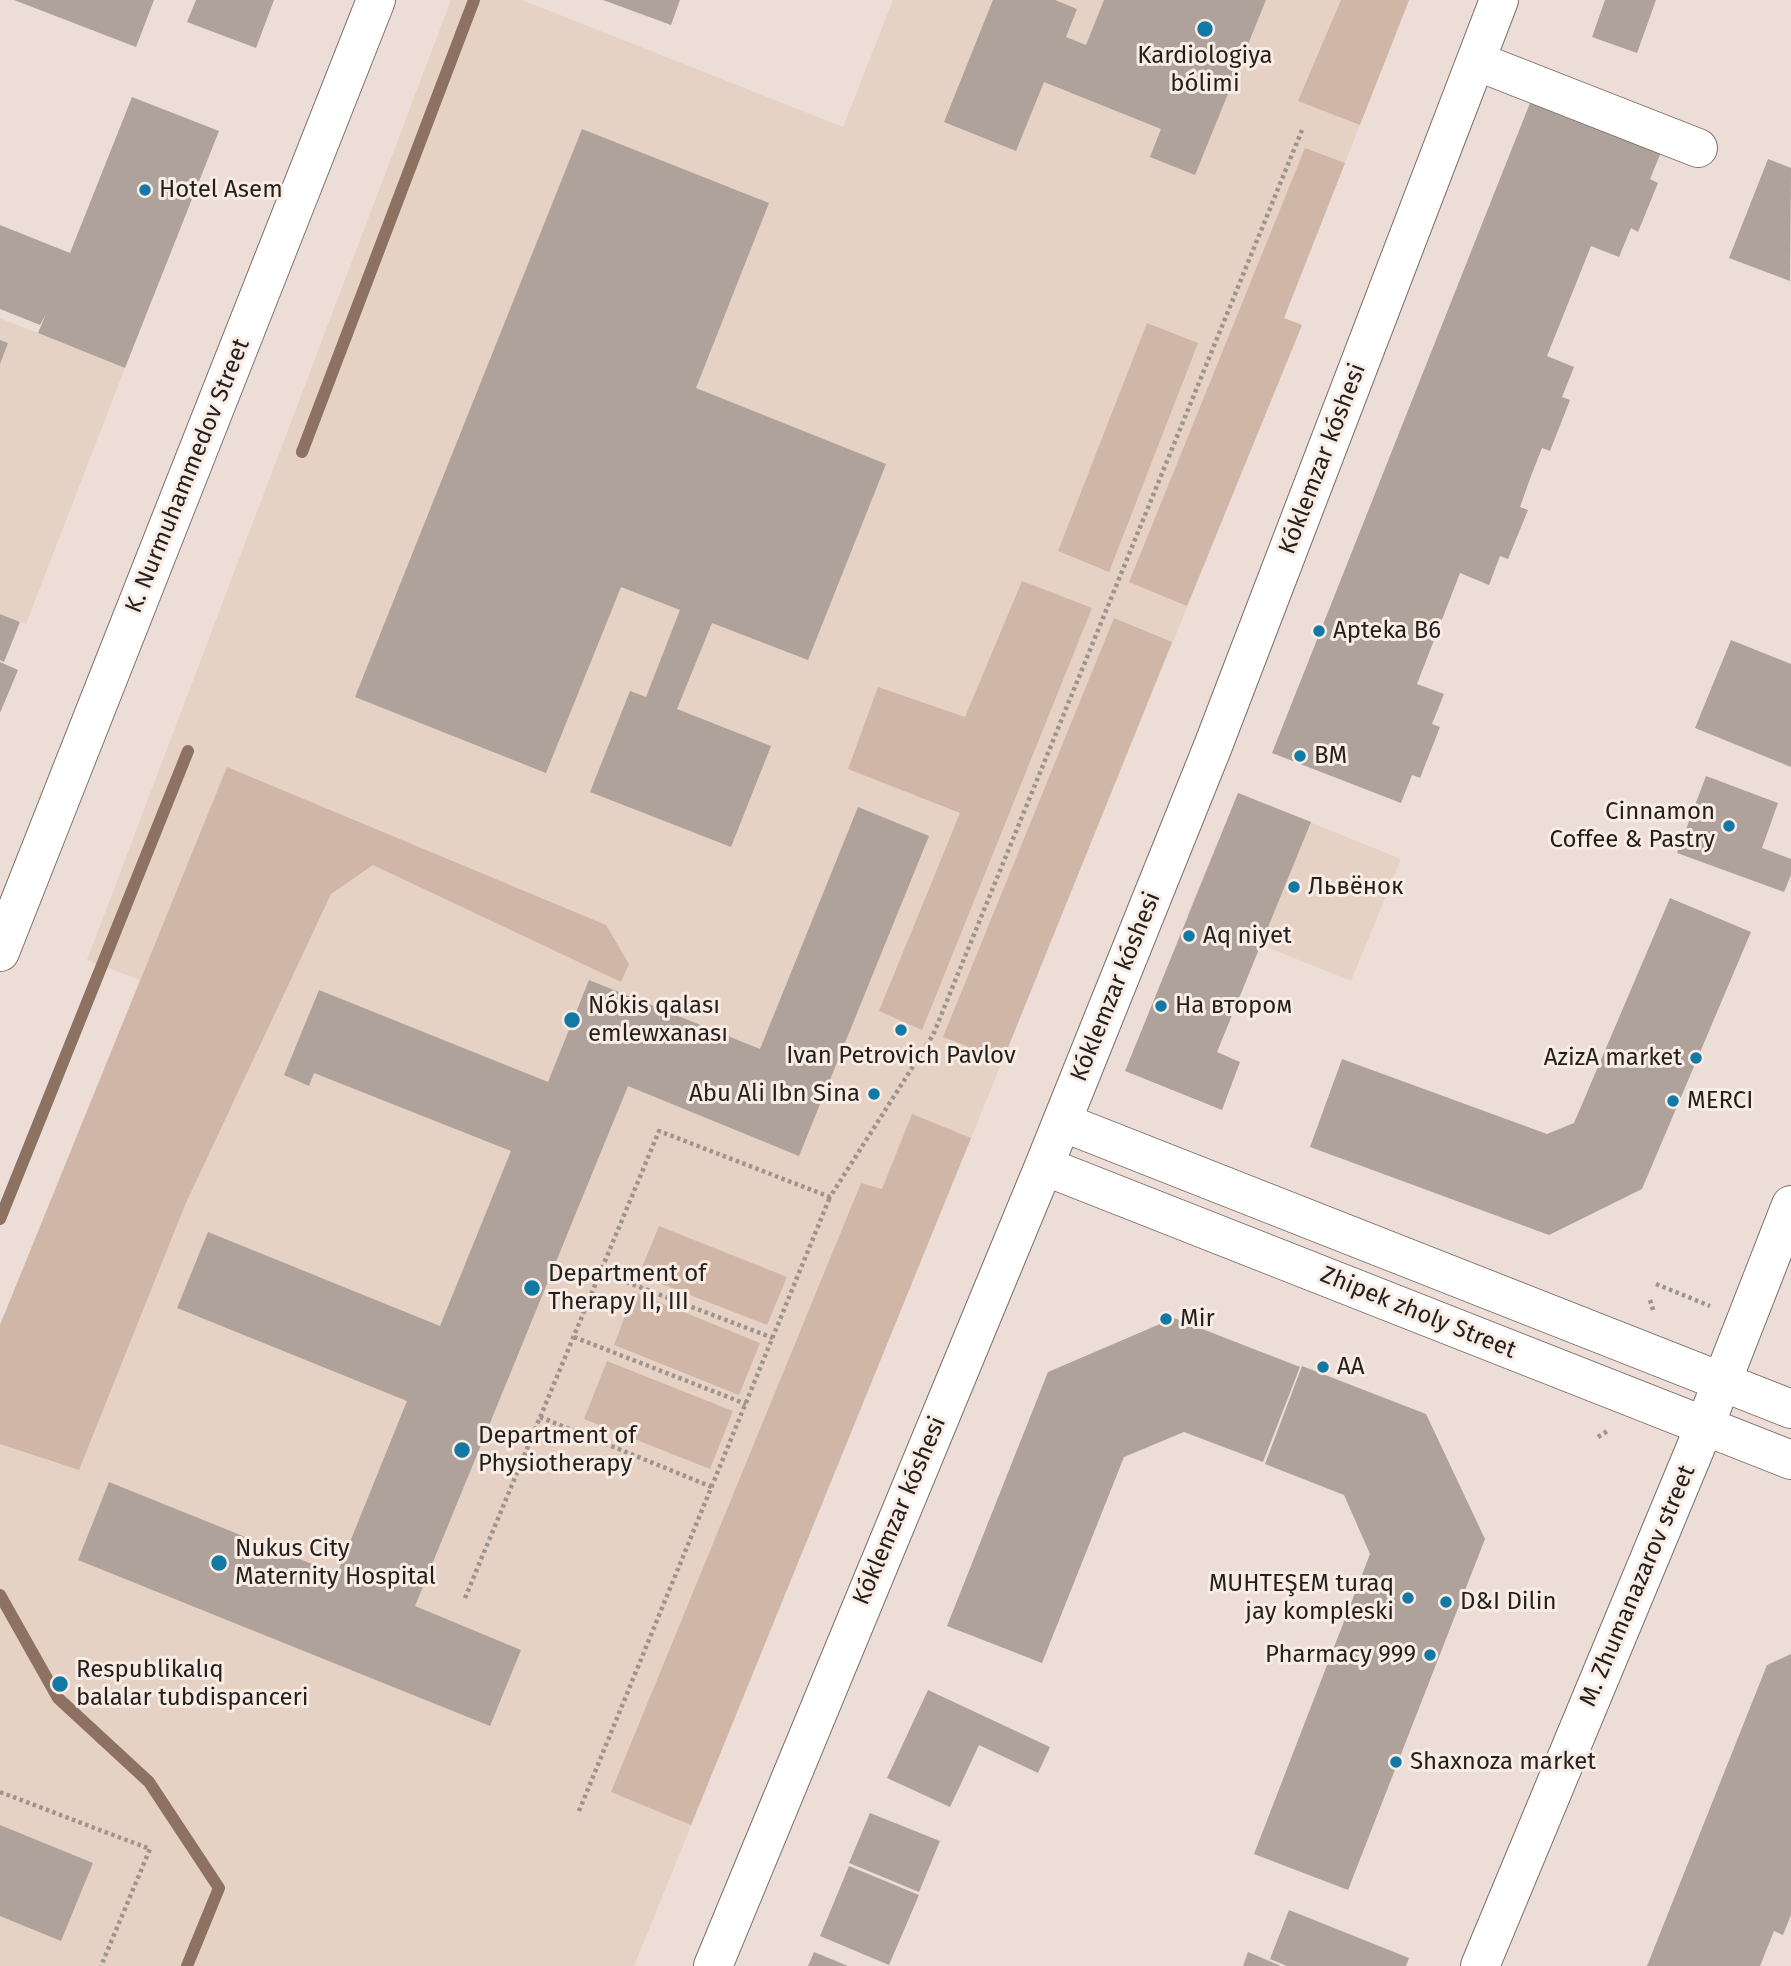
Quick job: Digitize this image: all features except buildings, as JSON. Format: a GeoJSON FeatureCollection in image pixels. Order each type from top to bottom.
{"type":"FeatureCollection","features":[{"type":"Feature","properties":{"kind":"street","name":"K. Nurmuhammedov Street"},"geometry":{"type":"LineString","coordinates":[[0,952],[376,0]]}},
{"type":"Feature","properties":{"kind":"street","name":"Kóklemzar kóshesi"},"geometry":{"type":"LineString","coordinates":[[713,1966],[1044,1166],[1213,746],[1499,0]]}},
{"type":"Feature","properties":{"kind":"street"},"geometry":{"type":"LineString","coordinates":[[1476,61],[1698,148]]}},
{"type":"Feature","properties":{"kind":"street","name":"Zhipek zholy Street"},"geometry":{"type":"LineString","coordinates":[[1062,1122],[1791,1409]]}},
{"type":"Feature","properties":{"kind":"street","name":"Zhipek zholy Street"},"geometry":{"type":"LineString","coordinates":[[1044,1166],[1791,1460]]}},
{"type":"Feature","properties":{"kind":"street","name":"M. Zhumanazarov street"},"geometry":{"type":"LineString","coordinates":[[1480,1966],[1704,1425],[1791,1205]]}},
{"type":"Feature","properties":{"kind":"path"},"geometry":{"type":"LineString","coordinates":[[579,1811],[830,1197],[933,1035],[1301,130]]}},
{"type":"Feature","properties":{"kind":"path"},"geometry":{"type":"LineString","coordinates":[[465,1598],[659,1131],[830,1197]]}},
{"type":"Feature","properties":{"kind":"path"},"geometry":{"type":"LineString","coordinates":[[600,1272],[773,1338]]}},
{"type":"Feature","properties":{"kind":"path"},"geometry":{"type":"LineString","coordinates":[[1656,1284],[1711,1307]]}},
{"type":"Feature","properties":{"kind":"path"},"geometry":{"type":"LineString","coordinates":[[574,1336],[746,1404]]}},
{"type":"Feature","properties":{"kind":"path"},"geometry":{"type":"LineString","coordinates":[[540,1417],[712,1487]]}},
{"type":"Feature","properties":{"kind":"path"},"geometry":{"type":"LineString","coordinates":[[0,1792],[150,1849],[101,1966]]}},
{"type":"Feature","properties":{"kind":"shaded area","name":"Nókis qalası emlewxanası"},"geometry":{"type":"Polygon","coordinates":[[[451,0],[522,0],[843,127],[893,0],[1409,0],[1284,318],[1302,325],[634,1966],[0,1966],[0,1325],[140,980],[87,960],[451,0]]]}},
{"type":"Feature","properties":{"kind":"shaded area"},"geometry":{"type":"Polygon","coordinates":[[[1341,0],[1409,0],[1360,125],[1298,101],[1341,0]]]}},
{"type":"Feature","properties":{"kind":"shaded area"},"geometry":{"type":"Polygon","coordinates":[[[1305,148],[1345,163],[1284,318],[1302,325],[1187,606],[1129,582],[1305,148]]]}},
{"type":"Feature","properties":{"kind":"shaded area"},"geometry":{"type":"Polygon","coordinates":[[[0,318],[125,368],[26,624],[0,614],[0,318]]]}},
{"type":"Feature","properties":{"kind":"shaded area"},"geometry":{"type":"Polygon","coordinates":[[[1147,323],[1198,343],[1109,572],[1058,551],[1147,323]]]}},
{"type":"Feature","properties":{"kind":"shaded area"},"geometry":{"type":"Polygon","coordinates":[[[1022,581],[1092,608],[922,1030],[879,1011],[960,813],[848,769],[878,687],[965,717],[1022,581]]]}},
{"type":"Feature","properties":{"kind":"shaded area"},"geometry":{"type":"Polygon","coordinates":[[[1114,618],[1172,642],[1003,1060],[943,1037],[1114,618]]]}},
{"type":"Feature","properties":{"kind":"shaded area"},"geometry":{"type":"Polygon","coordinates":[[[227,767],[606,925],[629,964],[621,982],[373,865],[331,894],[185,1205],[79,1470],[0,1444],[0,1325],[227,767]]]}},
{"type":"Feature","properties":{"kind":"shaded area","name":"Львёнок"},"geometry":{"type":"Polygon","coordinates":[[[1238,793],[1401,859],[1351,981],[1187,915],[1238,793]]]}},
{"type":"Feature","properties":{"kind":"shaded area"},"geometry":{"type":"Polygon","coordinates":[[[912,1114],[971,1138],[691,1825],[611,1792],[861,1183],[882,1189],[912,1114]]]}},
{"type":"Feature","properties":{"kind":"shaded area"},"geometry":{"type":"Polygon","coordinates":[[[659,1226],[787,1277],[767,1325],[639,1275],[659,1226]]]}},
{"type":"Feature","properties":{"kind":"shaded area"},"geometry":{"type":"Polygon","coordinates":[[[634,1292],[760,1343],[739,1395],[614,1345],[634,1292]]]}},
{"type":"Feature","properties":{"kind":"shaded area"},"geometry":{"type":"Polygon","coordinates":[[[607,1361],[733,1411],[710,1469],[584,1419],[607,1361]]]}},
{"type":"Feature","properties":{"kind":"waterway"},"geometry":{"type":"LineString","coordinates":[[302,452],[474,0]]}},
{"type":"Feature","properties":{"kind":"waterway"},"geometry":{"type":"LineString","coordinates":[[0,1219],[188,751]]}},
{"type":"Feature","properties":{"kind":"waterway"},"geometry":{"type":"LineString","coordinates":[[0,1595],[58,1698],[149,1782],[219,1888],[187,1966]]}},
{"type":"Feature","properties":{"kind":"place","name":"Kardiologiya bólimi"},"geometry":{"type":"Point","coordinates":[1205,29]}},
{"type":"Feature","properties":{"kind":"place","name":"Hotel Asem"},"geometry":{"type":"Point","coordinates":[145,190]}},
{"type":"Feature","properties":{"kind":"place","name":"Apteka B6"},"geometry":{"type":"Point","coordinates":[1319,631]}},
{"type":"Feature","properties":{"kind":"place","name":"BM"},"geometry":{"type":"Point","coordinates":[1300,756]}},
{"type":"Feature","properties":{"kind":"place","name":"Cinnamon Coffee & Pastry"},"geometry":{"type":"Point","coordinates":[1729,826]}},
{"type":"Feature","properties":{"kind":"place","name":"Львёнок"},"geometry":{"type":"Point","coordinates":[1294,887]}},
{"type":"Feature","properties":{"kind":"place","name":"Aq niyet"},"geometry":{"type":"Point","coordinates":[1189,936]}},
{"type":"Feature","properties":{"kind":"place","name":"На втором"},"geometry":{"type":"Point","coordinates":[1161,1006]}},
{"type":"Feature","properties":{"kind":"place","name":"Nókis qalası emlewxanası"},"geometry":{"type":"Point","coordinates":[572,1020]}},
{"type":"Feature","properties":{"kind":"place","name":"Ivan Petrovich Pavlov"},"geometry":{"type":"Point","coordinates":[901,1030]}},
{"type":"Feature","properties":{"kind":"place","name":"AzizA market"},"geometry":{"type":"Point","coordinates":[1696,1058]}},
{"type":"Feature","properties":{"kind":"place","name":"Abu Ali Ibn Sina"},"geometry":{"type":"Point","coordinates":[874,1094]}},
{"type":"Feature","properties":{"kind":"place","name":"MERCI"},"geometry":{"type":"Point","coordinates":[1673,1101]}},
{"type":"Feature","properties":{"kind":"place","name":"Department of Therapy II, III"},"geometry":{"type":"Point","coordinates":[532,1288]}},
{"type":"Feature","properties":{"kind":"place","name":"Mir"},"geometry":{"type":"Point","coordinates":[1166,1319]}},
{"type":"Feature","properties":{"kind":"place","name":"AA"},"geometry":{"type":"Point","coordinates":[1323,1367]}},
{"type":"Feature","properties":{"kind":"place","name":"Department of Physiotherapy"},"geometry":{"type":"Point","coordinates":[462,1450]}},
{"type":"Feature","properties":{"kind":"place","name":"Nukus City Maternity Hospital"},"geometry":{"type":"Point","coordinates":[219,1563]}},
{"type":"Feature","properties":{"kind":"place","name":"MUHTEŞEM turaq jay kompleski"},"geometry":{"type":"Point","coordinates":[1408,1598]}},
{"type":"Feature","properties":{"kind":"place","name":"D&I Dilin"},"geometry":{"type":"Point","coordinates":[1446,1602]}},
{"type":"Feature","properties":{"kind":"place","name":"Pharmacy 999"},"geometry":{"type":"Point","coordinates":[1430,1655]}},
{"type":"Feature","properties":{"kind":"place","name":"Respublikalıq balalar tubdispanceri"},"geometry":{"type":"Point","coordinates":[60,1684]}},
{"type":"Feature","properties":{"kind":"place","name":"Shaxnoza market"},"geometry":{"type":"Point","coordinates":[1396,1762]}}]}
